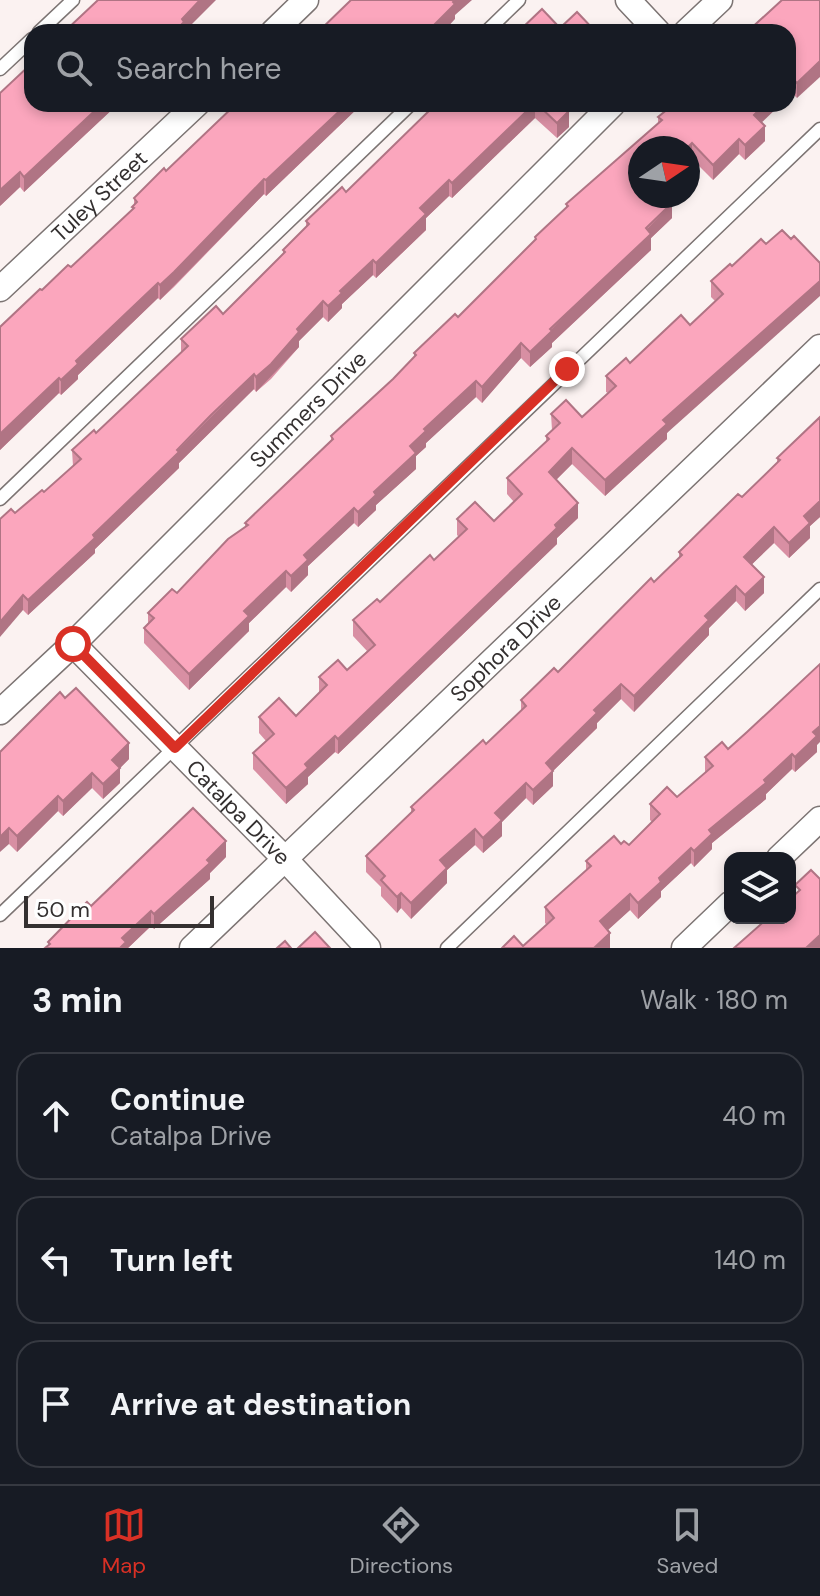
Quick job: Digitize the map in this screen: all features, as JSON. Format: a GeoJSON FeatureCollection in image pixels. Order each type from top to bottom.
{"type":"FeatureCollection","features":[{"type":"Feature","properties":{"kind":"street"},"geometry":{"type":"LineString","coordinates":[[281,24],[306,0]]}},
{"type":"Feature","properties":{"kind":"street"},"geometry":{"type":"LineString","coordinates":[[628,0],[650,24]]}},
{"type":"Feature","properties":{"kind":"street"},"geometry":{"type":"LineString","coordinates":[[694,24],[720,0]]}},
{"type":"Feature","properties":{"kind":"street","name":"Tuley Street"},"geometry":{"type":"LineString","coordinates":[[0,289],[188,112]]}},
{"type":"Feature","properties":{"kind":"street","name":"Summers Drive"},"geometry":{"type":"LineString","coordinates":[[0,712],[73,644],[605,112]]}},
{"type":"Feature","properties":{"kind":"street","name":"Sophora Drive"},"geometry":{"type":"LineString","coordinates":[[192,948],[820,347]]}},
{"type":"Feature","properties":{"kind":"street","name":"Catalpa Drive"},"geometry":{"type":"LineString","coordinates":[[73,644],[368,948]]}},
{"type":"Feature","properties":{"kind":"street"},"geometry":{"type":"LineString","coordinates":[[785,852],[820,819]]}},
{"type":"Feature","properties":{"kind":"street"},"geometry":{"type":"LineString","coordinates":[[684,948],[724,910]]}},
{"type":"Feature","properties":{"kind":"lane"},"geometry":{"type":"LineString","coordinates":[[48,24],[73,0]]}},
{"type":"Feature","properties":{"kind":"lane"},"geometry":{"type":"LineString","coordinates":[[494,24],[519,0]]}},
{"type":"Feature","properties":{"kind":"lane"},"geometry":{"type":"LineString","coordinates":[[0,69],[24,46]]}},
{"type":"Feature","properties":{"kind":"lane"},"geometry":{"type":"LineString","coordinates":[[0,499],[403,112]]}},
{"type":"Feature","properties":{"kind":"lane"},"geometry":{"type":"LineString","coordinates":[[0,915],[820,129]]}},
{"type":"Feature","properties":{"kind":"lane"},"geometry":{"type":"LineString","coordinates":[[447,948],[820,589]]}},
{"type":"Feature","properties":{"kind":"building"},"geometry":{"type":"Polygon","coordinates":[[[98,0],[200,0],[182,19],[182,24],[72,24],[98,0]]]}},
{"type":"Feature","properties":{"kind":"building"},"geometry":{"type":"Polygon","coordinates":[[[351,0],[455,0],[455,4],[435,24],[326,24],[351,0]]]}},
{"type":"Feature","properties":{"kind":"building"},"geometry":{"type":"Polygon","coordinates":[[[782,0],[820,0],[820,61],[797,83],[796,24],[756,24],[782,0]]]}},
{"type":"Feature","properties":{"kind":"building"},"geometry":{"type":"Polygon","coordinates":[[[542,9],[556,24],[526,24],[542,9]]]}},
{"type":"Feature","properties":{"kind":"building"},"geometry":{"type":"Polygon","coordinates":[[[577,12],[588,24],[564,24],[577,12]]]}},
{"type":"Feature","properties":{"kind":"building"},"geometry":{"type":"Polygon","coordinates":[[[24,70],[24,112],[93,112],[24,177],[20,172],[0,190],[0,93],[24,70]]]}},
{"type":"Feature","properties":{"kind":"building"},"geometry":{"type":"Polygon","coordinates":[[[228,112],[338,112],[264,179],[174,272],[160,285],[158,283],[76,361],[78,364],[0,434],[0,327],[134,208],[137,202],[134,198],[164,168],[166,171],[228,112]]]}},
{"type":"Feature","properties":{"kind":"building"},"geometry":{"type":"Polygon","coordinates":[[[428,112],[526,112],[452,183],[449,180],[420,208],[426,214],[376,263],[373,260],[328,306],[323,301],[271,364],[256,377],[254,374],[211,415],[177,450],[179,452],[93,535],[95,538],[28,600],[23,595],[0,622],[0,519],[11,509],[15,513],[42,490],[44,492],[81,459],[72,450],[94,430],[96,433],[188,346],[181,339],[216,306],[223,314],[285,252],[283,250],[309,224],[306,221],[342,187],[346,192],[428,112]]]}},
{"type":"Feature","properties":{"kind":"building"},"geometry":{"type":"Polygon","coordinates":[[[545,112],[568,112],[557,123],[545,112]]]}},
{"type":"Feature","properties":{"kind":"building"},"geometry":{"type":"Polygon","coordinates":[[[664,112],[757,112],[754,115],[765,126],[745,145],[739,139],[713,165],[700,151],[700,136],[644,136],[662,120],[658,117],[664,112]]]}},
{"type":"Feature","properties":{"kind":"building"},"geometry":{"type":"Polygon","coordinates":[[[628,150],[628,208],[667,208],[646,228],[651,234],[550,329],[552,331],[530,352],[521,343],[482,387],[476,381],[424,429],[426,431],[410,446],[416,453],[374,492],[376,495],[358,512],[354,508],[304,555],[308,560],[291,576],[286,571],[244,611],[249,616],[189,674],[144,628],[154,618],[148,613],[172,589],[177,593],[228,539],[248,525],[245,523],[333,439],[331,436],[393,379],[416,355],[414,353],[455,314],[458,317],[568,206],[566,204],[628,150]]]}},
{"type":"Feature","properties":{"kind":"building"},"geometry":{"type":"Polygon","coordinates":[[[782,230],[791,239],[794,236],[820,263],[820,281],[663,420],[667,424],[605,480],[572,448],[549,472],[578,503],[555,525],[557,528],[338,739],[335,736],[305,764],[308,768],[286,788],[253,753],[274,734],[259,717],[279,698],[296,716],[327,685],[319,677],[338,660],[347,670],[375,645],[353,620],[377,599],[380,602],[430,555],[434,560],[467,529],[457,519],[475,502],[494,521],[522,494],[507,478],[549,439],[546,436],[560,423],[551,414],[566,400],[582,417],[616,386],[606,376],[626,358],[630,363],[681,315],[690,325],[723,294],[711,281],[761,239],[766,244],[782,230]]]}},
{"type":"Feature","properties":{"kind":"building"},"geometry":{"type":"Polygon","coordinates":[[[820,417],[820,501],[804,516],[810,523],[789,543],[774,527],[744,557],[764,577],[745,595],[736,586],[705,616],[709,620],[634,696],[621,684],[594,710],[597,713],[546,763],[553,771],[533,790],[526,783],[495,813],[502,820],[483,838],[475,829],[440,860],[447,868],[411,903],[401,893],[397,897],[381,880],[385,876],[366,856],[414,810],[411,807],[483,740],[486,744],[526,706],[521,700],[554,668],[558,672],[651,578],[654,582],[682,555],[679,552],[738,494],[742,497],[820,417]]]}},
{"type":"Feature","properties":{"kind":"building"},"geometry":{"type":"Polygon","coordinates":[[[820,664],[820,726],[813,732],[817,736],[795,757],[792,754],[764,780],[766,783],[709,830],[712,834],[694,851],[691,848],[638,903],[630,894],[600,921],[610,933],[594,948],[502,948],[514,936],[523,946],[554,918],[545,907],[591,866],[586,861],[614,836],[621,844],[624,841],[629,845],[660,814],[650,804],[667,787],[677,797],[713,766],[705,757],[722,742],[728,749],[820,664]]]}},
{"type":"Feature","properties":{"kind":"building"},"geometry":{"type":"Polygon","coordinates":[[[76,688],[129,743],[112,760],[120,768],[103,784],[92,773],[63,801],[58,796],[17,836],[9,828],[0,837],[0,752],[60,692],[65,698],[76,688]]]}},
{"type":"Feature","properties":{"kind":"building"},"geometry":{"type":"Polygon","coordinates":[[[193,808],[226,841],[207,860],[210,863],[154,914],[151,911],[122,938],[126,942],[120,948],[45,948],[87,902],[91,906],[193,808]]]}},
{"type":"Feature","properties":{"kind":"building"},"geometry":{"type":"Polygon","coordinates":[[[811,870],[820,879],[820,935],[806,948],[734,948],[761,924],[796,924],[796,894],[800,890],[796,884],[811,870]]]}},
{"type":"Feature","properties":{"kind":"building"},"geometry":{"type":"Polygon","coordinates":[[[315,932],[330,948],[298,948],[315,932]]]}},
{"type":"Feature","properties":{"kind":"building"},"geometry":{"type":"Polygon","coordinates":[[[285,941],[291,948],[277,948],[285,941]]]}},
{"type":"Feature","properties":{"kind":"route"},"geometry":{"type":"LineString","coordinates":[[73,644],[175,748],[567,369]]}}]}
